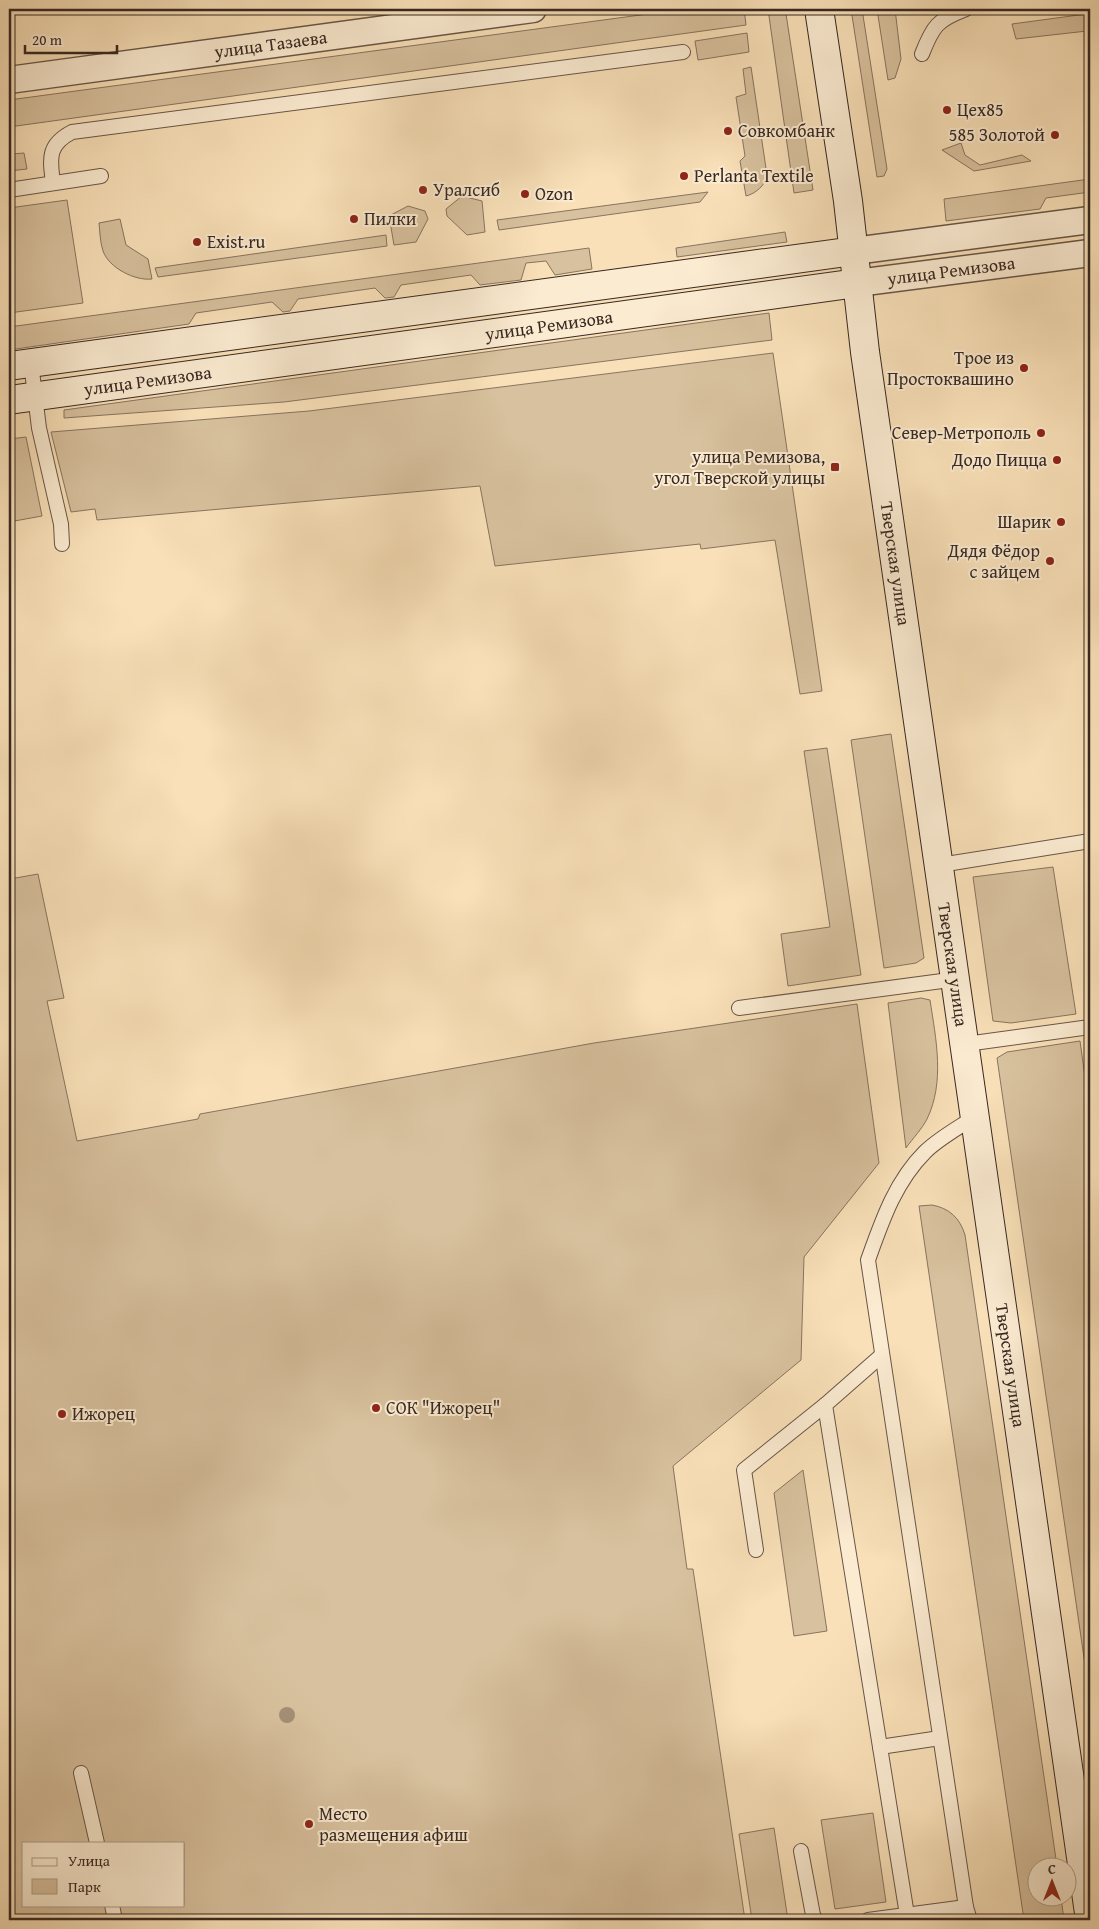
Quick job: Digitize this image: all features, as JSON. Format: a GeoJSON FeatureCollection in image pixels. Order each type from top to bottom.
{"type":"FeatureCollection","features":[{"type":"Feature","properties":{"kind":"main road","name":"Тверская улица"},"geometry":{"type":"LineString","coordinates":[[819,9],[1090,1920]]}},
{"type":"Feature","properties":{"kind":"main road","name":"улица Ремизова"},"geometry":{"type":"LineString","coordinates":[[20,365],[854,251]]}},
{"type":"Feature","properties":{"kind":"main road","name":"улица Ремизова"},"geometry":{"type":"LineString","coordinates":[[21,398],[857,283]]}},
{"type":"Feature","properties":{"kind":"street","name":"улица Тазаева"},"geometry":{"type":"LineString","coordinates":[[9,80],[533,9]]}},
{"type":"Feature","properties":{"kind":"street","name":"улица Ремизова"},"geometry":{"type":"LineString","coordinates":[[854,251],[1090,220]]}},
{"type":"Feature","properties":{"kind":"street","name":"улица Ремизова"},"geometry":{"type":"LineString","coordinates":[[857,283],[1090,253]]}},
{"type":"Feature","properties":{"kind":"lane"},"geometry":{"type":"LineString","coordinates":[[922,54],[930,34],[943,18],[966,9]]}},
{"type":"Feature","properties":{"kind":"lane"},"geometry":{"type":"LineString","coordinates":[[54,184],[51,162],[53,148],[60,138],[72,132],[683,52]]}},
{"type":"Feature","properties":{"kind":"lane"},"geometry":{"type":"LineString","coordinates":[[9,190],[101,176]]}},
{"type":"Feature","properties":{"kind":"lane"},"geometry":{"type":"LineString","coordinates":[[20,365],[21,398],[61,524],[62,544]]}},
{"type":"Feature","properties":{"kind":"lane"},"geometry":{"type":"LineString","coordinates":[[940,865],[1090,841]]}},
{"type":"Feature","properties":{"kind":"lane"},"geometry":{"type":"LineString","coordinates":[[739,1008],[957,979]]}},
{"type":"Feature","properties":{"kind":"lane"},"geometry":{"type":"LineString","coordinates":[[966,1044],[1090,1026]]}},
{"type":"Feature","properties":{"kind":"lane"},"geometry":{"type":"LineString","coordinates":[[868,1920],[907,1915],[968,1914],[868,1260],[884,1214],[902,1179],[926,1151],[976,1116]]}},
{"type":"Feature","properties":{"kind":"lane"},"geometry":{"type":"LineString","coordinates":[[756,1550],[744,1470],[825,1405],[882,1355]]}},
{"type":"Feature","properties":{"kind":"lane"},"geometry":{"type":"LineString","coordinates":[[825,1405],[907,1915]]}},
{"type":"Feature","properties":{"kind":"lane"},"geometry":{"type":"LineString","coordinates":[[880,1747],[940,1738]]}},
{"type":"Feature","properties":{"kind":"lane"},"geometry":{"type":"LineString","coordinates":[[81,1773],[97,1842]]}},
{"type":"Feature","properties":{"kind":"lane"},"geometry":{"type":"LineString","coordinates":[[801,1851],[813,1915],[816,1920]]}},
{"type":"Feature","properties":{"kind":"lane"},"geometry":{"type":"LineString","coordinates":[[112,1906],[115,1920]]}},
{"type":"Feature","properties":{"kind":"green space"},"geometry":{"type":"Polygon","coordinates":[[[685,9],[744,9],[746,25],[9,127],[9,100],[685,9]]]}},
{"type":"Feature","properties":{"kind":"green space"},"geometry":{"type":"Polygon","coordinates":[[[768,9],[784,9],[786,14],[813,190],[794,193],[768,9]]]}},
{"type":"Feature","properties":{"kind":"green space"},"geometry":{"type":"Polygon","coordinates":[[[851,9],[862,9],[887,169],[884,176],[877,177],[851,9]]]}},
{"type":"Feature","properties":{"kind":"green space"},"geometry":{"type":"Polygon","coordinates":[[[877,9],[895,9],[901,59],[895,78],[888,80],[877,9]]]}},
{"type":"Feature","properties":{"kind":"green space"},"geometry":{"type":"Polygon","coordinates":[[[1086,14],[1087,31],[1016,39],[1012,24],[1086,14]]]}},
{"type":"Feature","properties":{"kind":"green space"},"geometry":{"type":"Polygon","coordinates":[[[747,33],[749,52],[698,60],[695,41],[747,33]]]}},
{"type":"Feature","properties":{"kind":"green space"},"geometry":{"type":"Polygon","coordinates":[[[751,67],[767,175],[765,182],[760,188],[746,196],[740,161],[745,156],[736,97],[746,94],[743,69],[751,67]]]}},
{"type":"Feature","properties":{"kind":"green space"},"geometry":{"type":"Polygon","coordinates":[[[9,128],[12,154],[24,153],[27,169],[9,171],[9,128]]]}},
{"type":"Feature","properties":{"kind":"green space"},"geometry":{"type":"Polygon","coordinates":[[[961,143],[965,155],[980,165],[1022,155],[1031,161],[974,171],[942,150],[961,143]]]}},
{"type":"Feature","properties":{"kind":"green space"},"geometry":{"type":"Polygon","coordinates":[[[1090,179],[1090,192],[1046,198],[1040,209],[946,221],[944,199],[1090,179]]]}},
{"type":"Feature","properties":{"kind":"green space"},"geometry":{"type":"Polygon","coordinates":[[[708,192],[700,202],[499,230],[497,220],[708,192]]]}},
{"type":"Feature","properties":{"kind":"green space"},"geometry":{"type":"Polygon","coordinates":[[[462,196],[482,201],[485,232],[467,235],[447,216],[446,209],[462,196]]]}},
{"type":"Feature","properties":{"kind":"green space"},"geometry":{"type":"Polygon","coordinates":[[[67,200],[83,303],[9,313],[9,208],[67,200]]]}},
{"type":"Feature","properties":{"kind":"green space"},"geometry":{"type":"Polygon","coordinates":[[[408,206],[425,211],[428,219],[416,242],[394,245],[389,216],[408,206]]]}},
{"type":"Feature","properties":{"kind":"green space"},"geometry":{"type":"Polygon","coordinates":[[[120,219],[126,245],[148,259],[152,279],[131,276],[117,268],[106,257],[101,244],[99,223],[120,219]]]}},
{"type":"Feature","properties":{"kind":"green space"},"geometry":{"type":"Polygon","coordinates":[[[785,232],[787,242],[677,257],[676,248],[785,232]]]}},
{"type":"Feature","properties":{"kind":"green space"},"geometry":{"type":"Polygon","coordinates":[[[386,235],[387,246],[158,277],[155,268],[386,235]]]}},
{"type":"Feature","properties":{"kind":"green space"},"geometry":{"type":"Polygon","coordinates":[[[589,248],[592,269],[555,275],[546,261],[526,263],[521,280],[480,285],[471,275],[401,285],[394,297],[385,298],[375,288],[298,299],[290,311],[283,312],[272,302],[196,313],[189,324],[9,350],[9,327],[589,248]]]}},
{"type":"Feature","properties":{"kind":"green space"},"geometry":{"type":"Polygon","coordinates":[[[769,313],[772,340],[284,402],[64,418],[64,410],[769,313]]]}},
{"type":"Feature","properties":{"kind":"green space"},"geometry":{"type":"Polygon","coordinates":[[[773,353],[822,691],[800,694],[775,540],[701,549],[700,544],[495,566],[480,486],[97,520],[95,509],[71,512],[51,432],[309,411],[773,353]]]}},
{"type":"Feature","properties":{"kind":"green space"},"geometry":{"type":"Polygon","coordinates":[[[26,437],[42,516],[9,522],[9,439],[26,437]]]}},
{"type":"Feature","properties":{"kind":"green space"},"geometry":{"type":"Polygon","coordinates":[[[891,734],[924,958],[916,963],[884,968],[851,740],[891,734]]]}},
{"type":"Feature","properties":{"kind":"green space"},"geometry":{"type":"Polygon","coordinates":[[[827,748],[861,975],[788,986],[781,934],[830,927],[804,751],[827,748]]]}},
{"type":"Feature","properties":{"kind":"green space"},"geometry":{"type":"Polygon","coordinates":[[[1053,867],[1076,1014],[1011,1023],[993,1021],[973,877],[1053,867]]]}},
{"type":"Feature","properties":{"kind":"green space","name":"СОК \"Ижорец\""},"geometry":{"type":"Polygon","coordinates":[[[38,874],[64,998],[47,1001],[77,1141],[198,1119],[200,1114],[594,1043],[857,1004],[879,1163],[804,1257],[801,1360],[673,1466],[687,1569],[693,1569],[745,1920],[9,1920],[9,889],[12,888],[10,879],[38,874]]]}},
{"type":"Feature","properties":{"kind":"green space"},"geometry":{"type":"Polygon","coordinates":[[[921,998],[930,1000],[938,1060],[936,1090],[933,1105],[927,1119],[906,1148],[888,1003],[921,998]]]}},
{"type":"Feature","properties":{"kind":"green space"},"geometry":{"type":"Polygon","coordinates":[[[1080,1041],[1090,1113],[1090,1699],[997,1058],[1007,1052],[1080,1041]]]}},
{"type":"Feature","properties":{"kind":"green space"},"geometry":{"type":"Polygon","coordinates":[[[919,1206],[938,1206],[949,1211],[957,1219],[965,1235],[1056,1856],[1026,1856],[1026,1906],[1062,1906],[1064,1920],[1024,1920],[919,1206]]]}},
{"type":"Feature","properties":{"kind":"green space"},"geometry":{"type":"Polygon","coordinates":[[[803,1470],[827,1631],[794,1636],[774,1493],[803,1470]]]}},
{"type":"Feature","properties":{"kind":"green space"},"geometry":{"type":"Polygon","coordinates":[[[873,1813],[886,1902],[835,1909],[821,1820],[873,1813]]]}},
{"type":"Feature","properties":{"kind":"green space"},"geometry":{"type":"Polygon","coordinates":[[[774,1828],[788,1920],[752,1920],[739,1834],[774,1828]]]}},
{"type":"Feature","properties":{"kind":"place","name":"Цех85"},"geometry":{"type":"Point","coordinates":[947,110]}},
{"type":"Feature","properties":{"kind":"place","name":"Совкомбанк"},"geometry":{"type":"Point","coordinates":[728,131]}},
{"type":"Feature","properties":{"kind":"place","name":"585 Золотой"},"geometry":{"type":"Point","coordinates":[1055,135]}},
{"type":"Feature","properties":{"kind":"place","name":"Perlanta Textile"},"geometry":{"type":"Point","coordinates":[684,176]}},
{"type":"Feature","properties":{"kind":"place","name":"Уралсиб"},"geometry":{"type":"Point","coordinates":[423,190]}},
{"type":"Feature","properties":{"kind":"place","name":"Ozon"},"geometry":{"type":"Point","coordinates":[525,194]}},
{"type":"Feature","properties":{"kind":"place","name":"Пилки"},"geometry":{"type":"Point","coordinates":[354,219]}},
{"type":"Feature","properties":{"kind":"place","name":"Exist.ru"},"geometry":{"type":"Point","coordinates":[197,242]}},
{"type":"Feature","properties":{"kind":"place","name":"Трое из Простоквашино"},"geometry":{"type":"Point","coordinates":[1024,368]}},
{"type":"Feature","properties":{"kind":"place","name":"Север-Метрополь"},"geometry":{"type":"Point","coordinates":[1041,433]}},
{"type":"Feature","properties":{"kind":"place","name":"Додо Пицца"},"geometry":{"type":"Point","coordinates":[1057,460]}},
{"type":"Feature","properties":{"kind":"place","name":"улица Ремизова, угол Тверской улицы"},"geometry":{"type":"Point","coordinates":[835,467]}},
{"type":"Feature","properties":{"kind":"place","name":"Шарик"},"geometry":{"type":"Point","coordinates":[1061,522]}},
{"type":"Feature","properties":{"kind":"place","name":"Дядя Фёдор с зайцем"},"geometry":{"type":"Point","coordinates":[1050,561]}},
{"type":"Feature","properties":{"kind":"place","name":"СОК \"Ижорец\""},"geometry":{"type":"Point","coordinates":[376,1408]}},
{"type":"Feature","properties":{"kind":"place","name":"Ижорец"},"geometry":{"type":"Point","coordinates":[62,1414]}},
{"type":"Feature","properties":{"kind":"place","name":"Место размещения афиш"},"geometry":{"type":"Point","coordinates":[309,1824]}}]}
